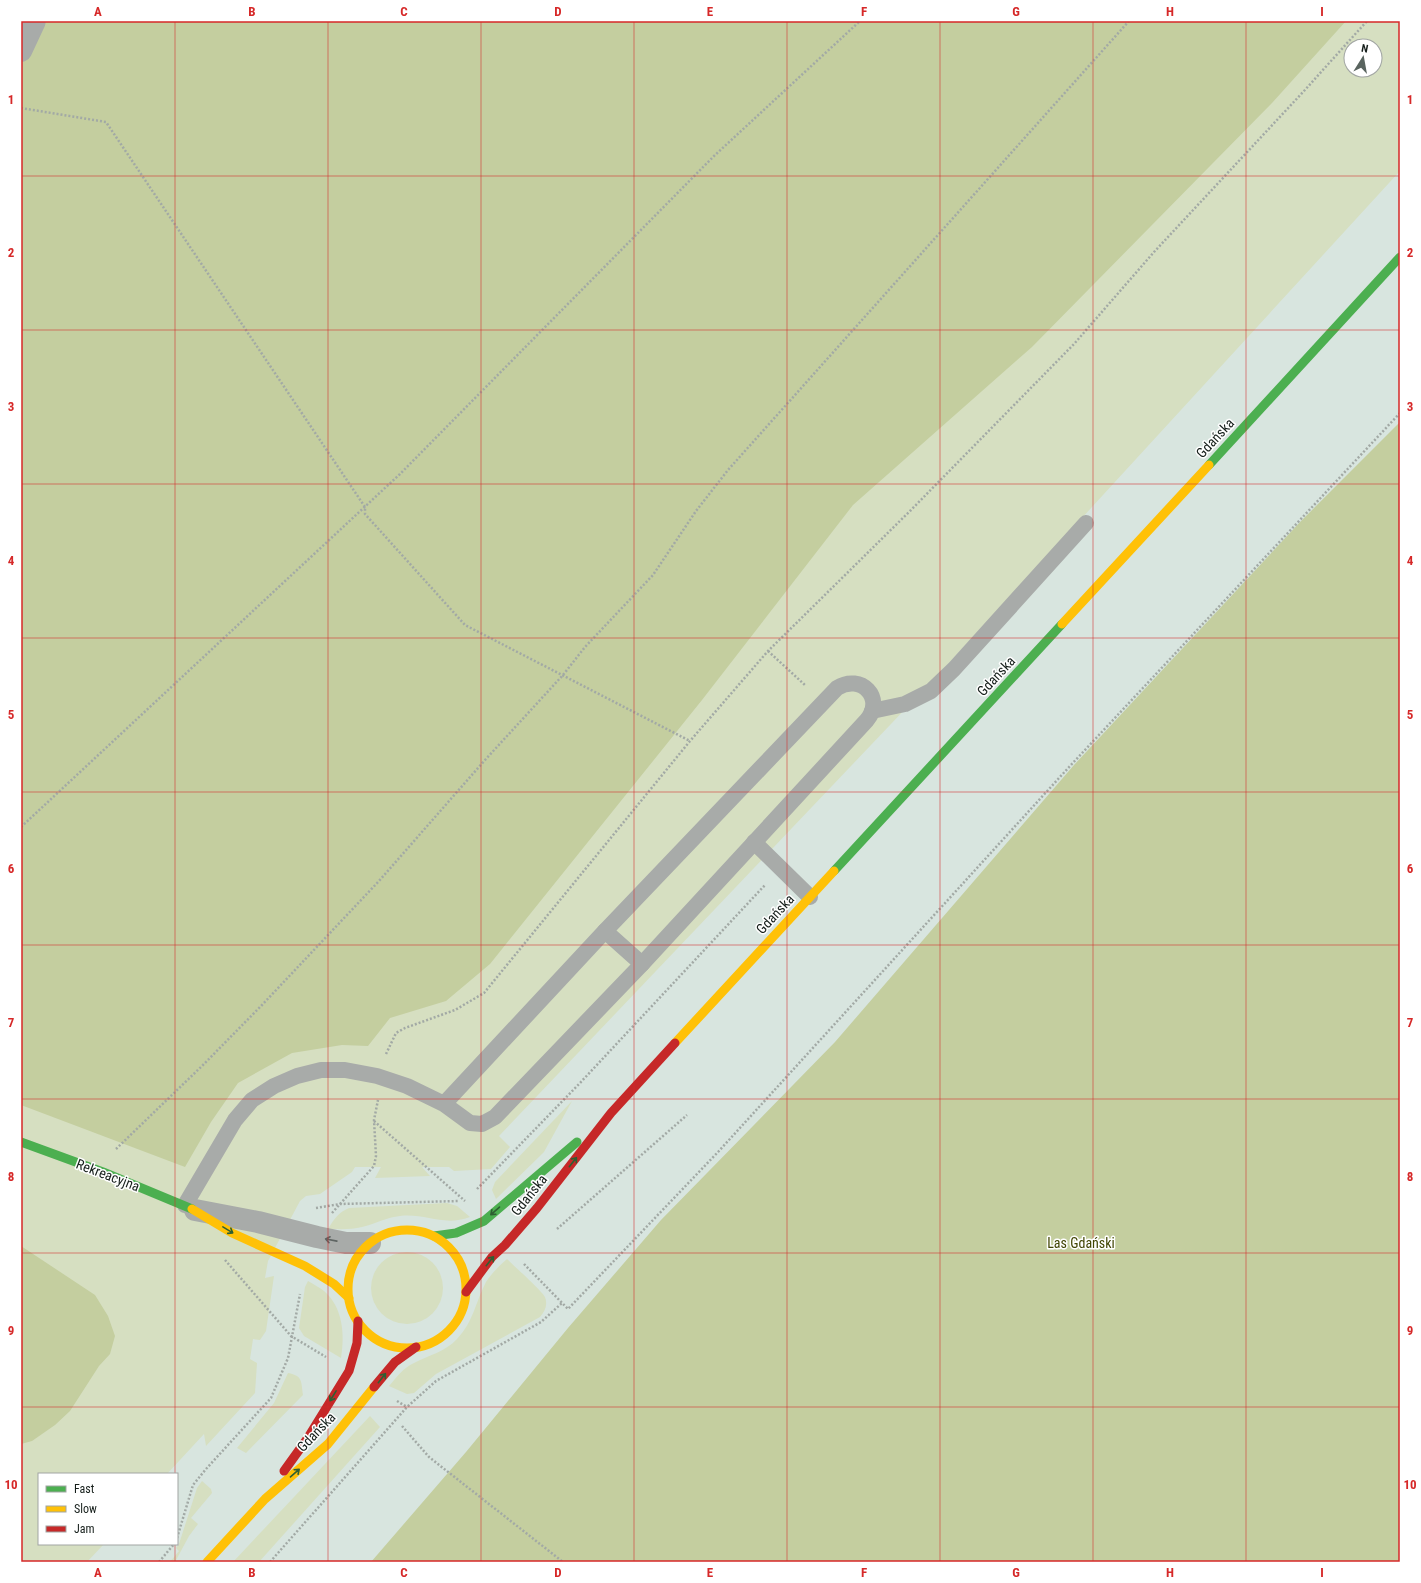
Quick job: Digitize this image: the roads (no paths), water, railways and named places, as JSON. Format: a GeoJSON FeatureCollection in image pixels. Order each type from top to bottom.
{"type":"FeatureCollection","features":[{"type":"Feature","properties":{"kind":"main road","name":"Gdańska"},"geometry":{"type":"LineString","coordinates":[[466,1292],[492,1257],[505,1245],[537,1208],[610,1113],[1400,257]]}},
{"type":"Feature","properties":{"kind":"main road","name":"Gdańska"},"geometry":{"type":"LineString","coordinates":[[434,1236],[456,1233],[484,1221],[610,1113]]}},
{"type":"Feature","properties":{"kind":"main road","name":"Rekreacyjna"},"geometry":{"type":"LineString","coordinates":[[21,1142],[103,1172],[190,1208],[232,1233],[306,1266],[334,1284],[349,1298]]}},
{"type":"Feature","properties":{"kind":"main road"},"geometry":{"type":"LineString","coordinates":[[401,1230],[418,1231],[434,1236],[448,1246],[458,1260],[465,1275],[466,1292],[464,1305],[459,1318],[451,1329],[429,1344],[416,1347],[399,1347],[383,1342],[369,1334],[358,1321],[352,1310],[349,1298],[348,1283],[352,1268],[360,1254],[370,1243],[385,1234],[401,1230]]}},
{"type":"Feature","properties":{"kind":"main road","name":"Gdańska"},"geometry":{"type":"LineString","coordinates":[[265,1499],[307,1439],[349,1371],[357,1343],[358,1321]]}},
{"type":"Feature","properties":{"kind":"main road","name":"Gdańska"},"geometry":{"type":"LineString","coordinates":[[207,1562],[265,1499],[328,1444],[395,1362],[416,1347]]}},
{"type":"Feature","properties":{"kind":"street"},"geometry":{"type":"LineString","coordinates":[[21,51],[35,21]]}},
{"type":"Feature","properties":{"kind":"street","name":"Rekreacyjna"},"geometry":{"type":"LineString","coordinates":[[190,1208],[258,1222],[346,1243],[370,1243]]}},
{"type":"Feature","properties":{"kind":"lane"},"geometry":{"type":"LineString","coordinates":[[872,711],[905,704],[931,691],[954,669],[1086,523]]}},
{"type":"Feature","properties":{"kind":"lane"},"geometry":{"type":"LineString","coordinates":[[190,1208],[235,1120],[252,1100],[274,1086],[297,1076],[321,1070],[345,1070],[377,1076],[407,1086],[444,1104],[470,1123],[482,1124],[495,1117],[642,964],[867,720],[873,706],[870,695],[862,686],[856,683],[843,684],[823,702],[444,1104]]}},
{"type":"Feature","properties":{"kind":"lane"},"geometry":{"type":"LineString","coordinates":[[754,842],[810,897]]}},
{"type":"Feature","properties":{"kind":"lane"},"geometry":{"type":"LineString","coordinates":[[606,931],[642,964]]}},
{"type":"Feature","properties":{"kind":"park label","name":"Las Gdański"},"geometry":{"type":"Point","coordinates":[1081,1243]}}]}
